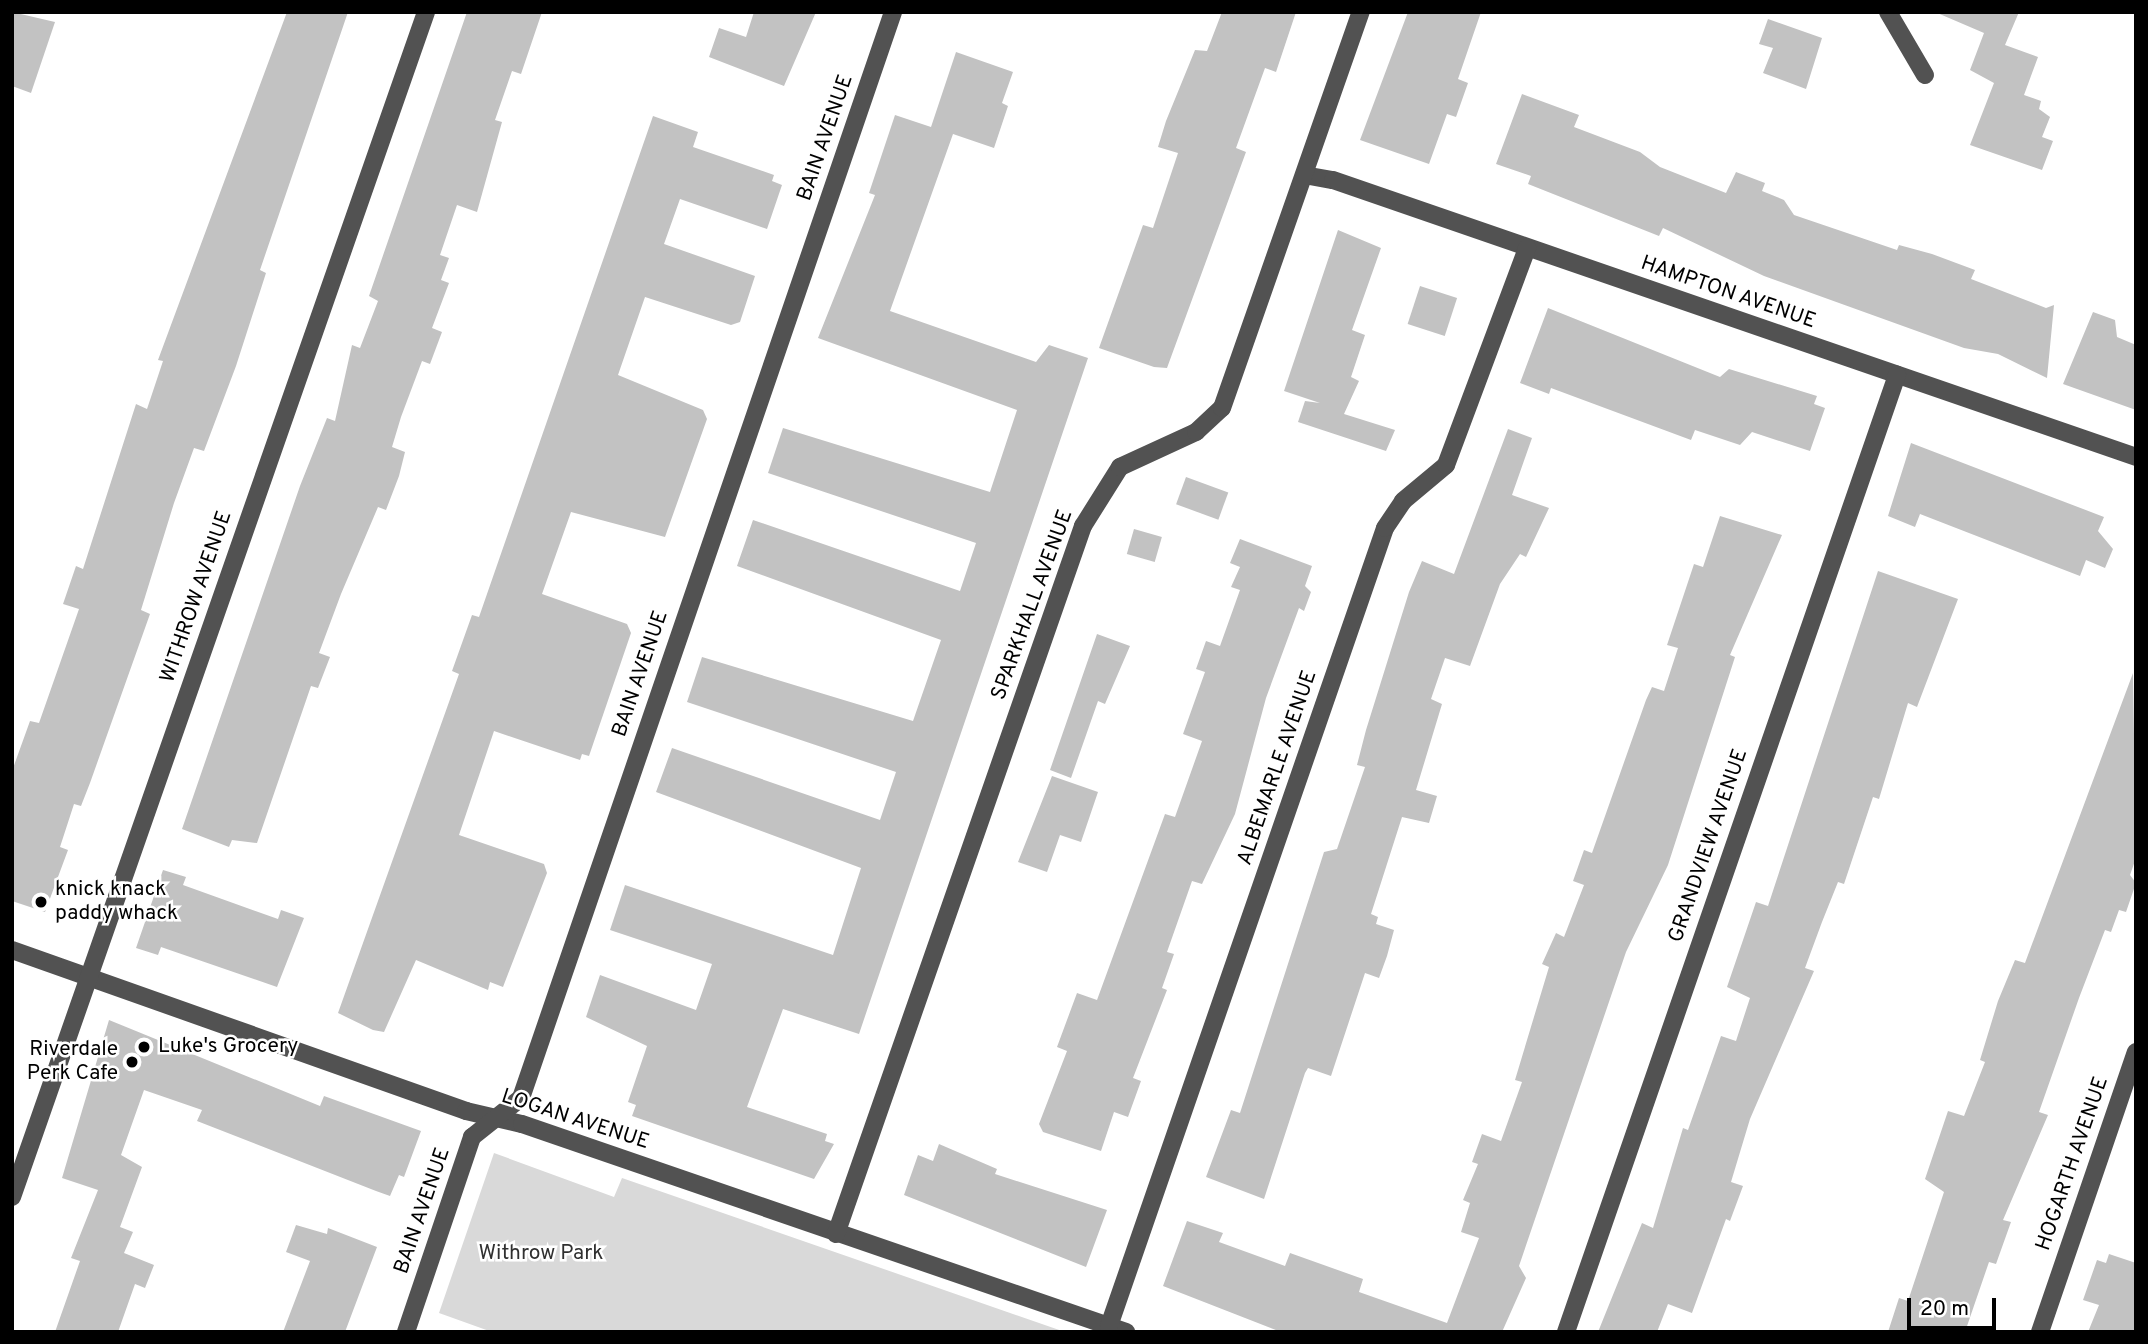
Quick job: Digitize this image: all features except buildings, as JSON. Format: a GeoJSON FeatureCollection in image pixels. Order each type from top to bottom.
{"type":"FeatureCollection","features":[{"type":"Feature","properties":{"kind":"street","name":"WITHROW AVENUE"},"geometry":{"type":"LineString","coordinates":[[12,1197],[426,12]]}},
{"type":"Feature","properties":{"kind":"street","name":"BAIN AVENUE"},"geometry":{"type":"LineString","coordinates":[[406,1332],[472,1137],[521,1097],[893,12]]}},
{"type":"Feature","properties":{"kind":"street","name":"SPARKHALL AVENUE"},"geometry":{"type":"LineString","coordinates":[[836,1234],[1083,526],[1120,467],[1216,417],[1361,12]]}},
{"type":"Feature","properties":{"kind":"street"},"geometry":{"type":"LineString","coordinates":[[1888,12],[1925,75]]}},
{"type":"Feature","properties":{"kind":"street","name":"HAMPTON AVENUE"},"geometry":{"type":"LineString","coordinates":[[1304,175],[1527,248],[2136,457]]}},
{"type":"Feature","properties":{"kind":"street","name":"ALBEMARLE AVENUE"},"geometry":{"type":"LineString","coordinates":[[1117,1329],[1385,528],[1403,501],[1446,464],[1527,248]]}},
{"type":"Feature","properties":{"kind":"street","name":"GRANDVIEW AVENUE"},"geometry":{"type":"LineString","coordinates":[[1566,1332],[1897,375]]}},
{"type":"Feature","properties":{"kind":"street","name":"LOGAN AVENUE"},"geometry":{"type":"LineString","coordinates":[[12,950],[466,1111],[498,1117],[1117,1329]]}},
{"type":"Feature","properties":{"kind":"street","name":"HOGARTH AVENUE"},"geometry":{"type":"LineString","coordinates":[[2040,1332],[2136,1052]]}},
{"type":"Feature","properties":{"kind":"green space","name":"Withrow Park"},"geometry":{"type":"Polygon","coordinates":[[[494,1153],[614,1197],[622,1178],[1065,1332],[492,1332],[439,1313],[494,1153]]]}},
{"type":"Feature","properties":{"kind":"place","name":"knick knack paddy whack"},"geometry":{"type":"Point","coordinates":[41,902]}},
{"type":"Feature","properties":{"kind":"place","name":"Luke's Grocery"},"geometry":{"type":"Point","coordinates":[144,1047]}},
{"type":"Feature","properties":{"kind":"place","name":"Riverdale Perk Cafe"},"geometry":{"type":"Point","coordinates":[132,1062]}}]}
